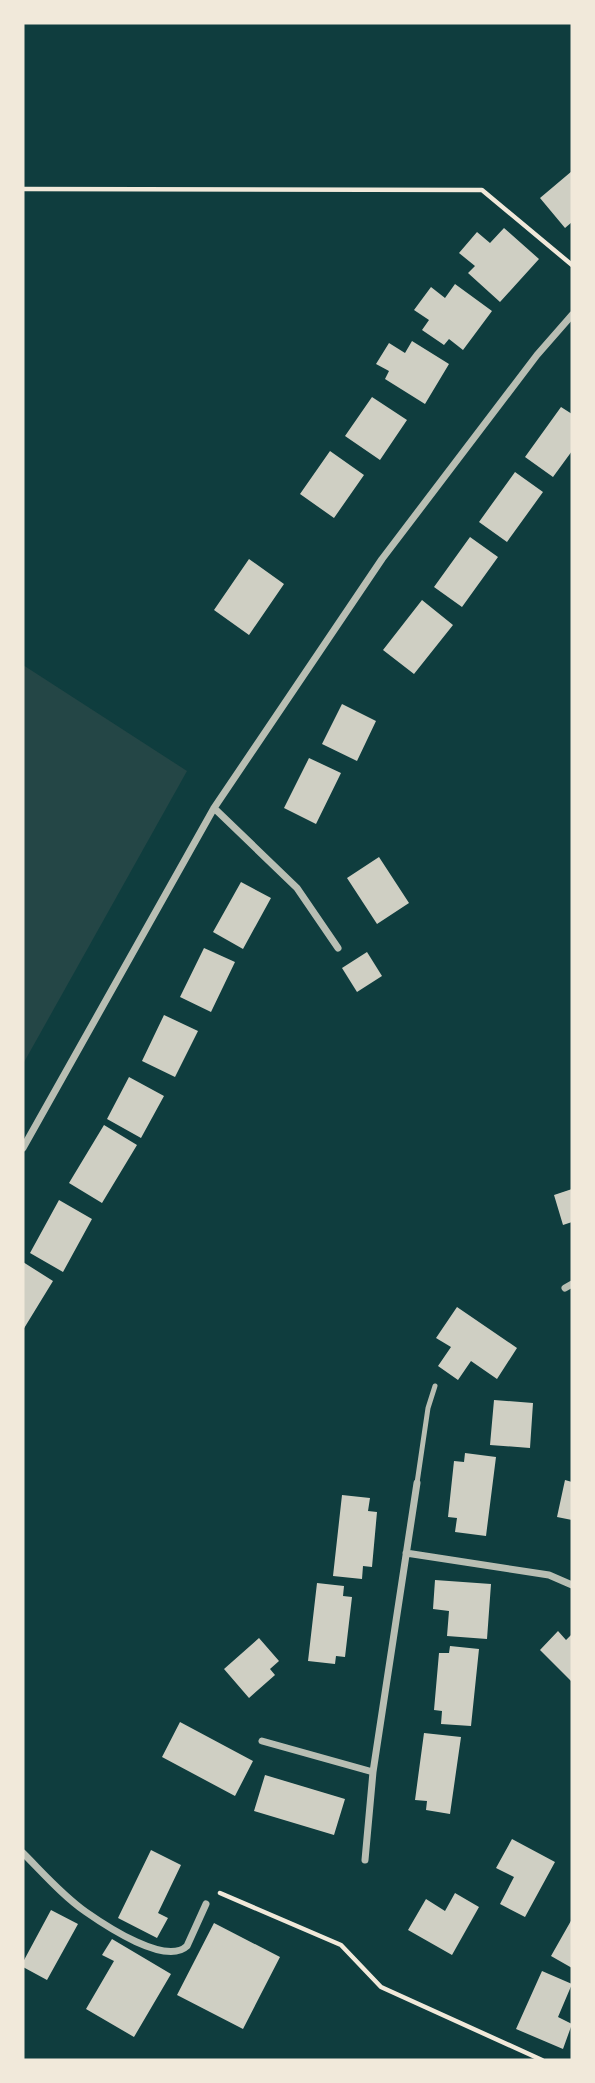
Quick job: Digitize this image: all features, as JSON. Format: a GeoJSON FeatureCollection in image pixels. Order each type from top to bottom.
{"type":"FeatureCollection","features":[{"type":"Feature","properties":{"kind":"street"},"geometry":{"type":"LineString","coordinates":[[23,1148],[214,808],[382,559],[537,355],[572,315]]}},
{"type":"Feature","properties":{"kind":"street"},"geometry":{"type":"LineString","coordinates":[[214,808],[297,888],[338,948]]}},
{"type":"Feature","properties":{"kind":"street"},"geometry":{"type":"LineString","coordinates":[[365,1860],[373,1772],[417,1483]]}},
{"type":"Feature","properties":{"kind":"street"},"geometry":{"type":"LineString","coordinates":[[406,1553],[550,1575],[572,1585]]}},
{"type":"Feature","properties":{"kind":"street"},"geometry":{"type":"LineString","coordinates":[[262,1741],[373,1772]]}},
{"type":"Feature","properties":{"kind":"street"},"geometry":{"type":"LineString","coordinates":[[23,1853],[85,1912],[155,1950],[171,1953],[182,1951],[187,1946],[206,1905]]}},
{"type":"Feature","properties":{"kind":"lane"},"geometry":{"type":"LineString","coordinates":[[417,1483],[428,1408],[435,1386]]}},
{"type":"Feature","properties":{"kind":"path"},"geometry":{"type":"LineString","coordinates":[[23,189],[482,190],[572,265]]}},
{"type":"Feature","properties":{"kind":"path"},"geometry":{"type":"LineString","coordinates":[[206,1905],[213,1890],[341,1945],[381,1987],[542,2060]]}},
{"type":"Feature","properties":{"kind":"shaded area"},"geometry":{"type":"Polygon","coordinates":[[[23,665],[187,771],[23,1064],[23,665]]]}},
{"type":"Feature","properties":{"kind":"building"},"geometry":{"type":"Polygon","coordinates":[[[572,171],[572,222],[565,228],[540,198],[572,171]]]}},
{"type":"Feature","properties":{"kind":"building"},"geometry":{"type":"Polygon","coordinates":[[[504,228],[539,259],[500,302],[468,273],[475,266],[459,253],[477,232],[490,243],[504,228]]]}},
{"type":"Feature","properties":{"kind":"building"},"geometry":{"type":"Polygon","coordinates":[[[455,284],[492,311],[463,350],[449,339],[444,345],[422,330],[429,320],[414,310],[431,287],[445,298],[455,284]]]}},
{"type":"Feature","properties":{"kind":"building"},"geometry":{"type":"Polygon","coordinates":[[[412,341],[449,364],[425,404],[385,379],[389,371],[376,364],[389,343],[405,353],[412,341]]]}},
{"type":"Feature","properties":{"kind":"building"},"geometry":{"type":"Polygon","coordinates":[[[372,397],[407,420],[380,460],[345,436],[372,397]]]}},
{"type":"Feature","properties":{"kind":"building"},"geometry":{"type":"Polygon","coordinates":[[[561,407],[572,414],[572,451],[553,477],[525,457],[561,407]]]}},
{"type":"Feature","properties":{"kind":"building"},"geometry":{"type":"Polygon","coordinates":[[[330,451],[364,475],[334,518],[300,494],[330,451]]]}},
{"type":"Feature","properties":{"kind":"building"},"geometry":{"type":"Polygon","coordinates":[[[515,472],[543,492],[507,542],[479,522],[515,472]]]}},
{"type":"Feature","properties":{"kind":"building"},"geometry":{"type":"Polygon","coordinates":[[[470,537],[498,557],[462,607],[434,587],[470,537]]]}},
{"type":"Feature","properties":{"kind":"building"},"geometry":{"type":"Polygon","coordinates":[[[249,559],[284,584],[249,635],[214,610],[249,559]]]}},
{"type":"Feature","properties":{"kind":"building"},"geometry":{"type":"Polygon","coordinates":[[[422,600],[453,625],[414,674],[383,650],[422,600]]]}},
{"type":"Feature","properties":{"kind":"building"},"geometry":{"type":"Polygon","coordinates":[[[342,704],[376,721],[357,761],[322,744],[342,704]]]}},
{"type":"Feature","properties":{"kind":"building"},"geometry":{"type":"Polygon","coordinates":[[[309,758],[341,773],[316,824],[284,808],[309,758]]]}},
{"type":"Feature","properties":{"kind":"building"},"geometry":{"type":"Polygon","coordinates":[[[379,857],[409,903],[377,924],[347,878],[379,857]]]}},
{"type":"Feature","properties":{"kind":"building"},"geometry":{"type":"Polygon","coordinates":[[[241,882],[271,898],[243,949],[213,932],[241,882]]]}},
{"type":"Feature","properties":{"kind":"building"},"geometry":{"type":"Polygon","coordinates":[[[204,948],[235,962],[211,1012],[180,997],[204,948]]]}},
{"type":"Feature","properties":{"kind":"building"},"geometry":{"type":"Polygon","coordinates":[[[367,952],[382,976],[357,992],[342,968],[367,952]]]}},
{"type":"Feature","properties":{"kind":"building"},"geometry":{"type":"Polygon","coordinates":[[[164,1015],[198,1031],[175,1077],[142,1061],[164,1015]]]}},
{"type":"Feature","properties":{"kind":"building"},"geometry":{"type":"Polygon","coordinates":[[[129,1077],[164,1096],[141,1138],[107,1119],[129,1077]]]}},
{"type":"Feature","properties":{"kind":"building"},"geometry":{"type":"Polygon","coordinates":[[[104,1125],[137,1145],[102,1203],[69,1183],[104,1125]]]}},
{"type":"Feature","properties":{"kind":"building"},"geometry":{"type":"Polygon","coordinates":[[[572,1189],[572,1222],[563,1225],[554,1195],[572,1189]]]}},
{"type":"Feature","properties":{"kind":"building"},"geometry":{"type":"Polygon","coordinates":[[[59,1200],[92,1219],[63,1272],[30,1253],[59,1200]]]}},
{"type":"Feature","properties":{"kind":"building"},"geometry":{"type":"Polygon","coordinates":[[[23,1262],[53,1281],[23,1330],[23,1262]]]}},
{"type":"Feature","properties":{"kind":"building"},"geometry":{"type":"Polygon","coordinates":[[[457,1307],[517,1348],[497,1379],[471,1361],[458,1380],[438,1366],[451,1347],[436,1338],[457,1307]]]}},
{"type":"Feature","properties":{"kind":"building"},"geometry":{"type":"Polygon","coordinates":[[[494,1400],[533,1403],[530,1448],[490,1445],[494,1400]]]}},
{"type":"Feature","properties":{"kind":"building"},"geometry":{"type":"Polygon","coordinates":[[[465,1453],[496,1457],[486,1536],[455,1532],[457,1518],[448,1517],[454,1461],[464,1462],[465,1453]]]}},
{"type":"Feature","properties":{"kind":"building"},"geometry":{"type":"Polygon","coordinates":[[[565,1480],[572,1482],[572,1520],[557,1517],[565,1480]]]}},
{"type":"Feature","properties":{"kind":"building"},"geometry":{"type":"Polygon","coordinates":[[[342,1495],[370,1498],[368,1511],[377,1512],[372,1567],[363,1566],[362,1579],[333,1576],[342,1495]]]}},
{"type":"Feature","properties":{"kind":"building"},"geometry":{"type":"Polygon","coordinates":[[[435,1580],[491,1584],[487,1639],[447,1636],[449,1611],[433,1609],[435,1580]]]}},
{"type":"Feature","properties":{"kind":"building"},"geometry":{"type":"Polygon","coordinates":[[[317,1583],[344,1586],[343,1596],[352,1597],[345,1657],[336,1656],[335,1664],[308,1661],[317,1583]]]}},
{"type":"Feature","properties":{"kind":"building"},"geometry":{"type":"Polygon","coordinates":[[[558,1631],[566,1640],[572,1634],[572,1682],[540,1650],[558,1631]]]}},
{"type":"Feature","properties":{"kind":"building"},"geometry":{"type":"Polygon","coordinates":[[[259,1638],[279,1661],[270,1669],[275,1675],[249,1698],[224,1669],[259,1638]]]}},
{"type":"Feature","properties":{"kind":"building"},"geometry":{"type":"Polygon","coordinates":[[[450,1646],[479,1649],[471,1726],[441,1724],[442,1711],[434,1710],[439,1653],[449,1653],[450,1646]]]}},
{"type":"Feature","properties":{"kind":"building"},"geometry":{"type":"Polygon","coordinates":[[[180,1722],[253,1761],[235,1796],[162,1757],[180,1722]]]}},
{"type":"Feature","properties":{"kind":"building"},"geometry":{"type":"Polygon","coordinates":[[[424,1733],[461,1737],[450,1814],[426,1810],[427,1801],[415,1800],[424,1733]]]}},
{"type":"Feature","properties":{"kind":"building"},"geometry":{"type":"Polygon","coordinates":[[[265,1775],[345,1799],[334,1835],[254,1811],[265,1775]]]}},
{"type":"Feature","properties":{"kind":"building"},"geometry":{"type":"Polygon","coordinates":[[[512,1839],[555,1862],[525,1917],[500,1904],[514,1877],[496,1868],[512,1839]]]}},
{"type":"Feature","properties":{"kind":"building"},"geometry":{"type":"Polygon","coordinates":[[[151,1850],[181,1865],[158,1913],[168,1918],[157,1938],[118,1918],[151,1850]]]}},
{"type":"Feature","properties":{"kind":"building"},"geometry":{"type":"Polygon","coordinates":[[[455,1893],[479,1907],[452,1955],[408,1930],[426,1899],[445,1911],[455,1893]]]}},
{"type":"Feature","properties":{"kind":"building"},"geometry":{"type":"Polygon","coordinates":[[[51,1910],[78,1924],[47,1980],[23,1967],[23,1962],[51,1910]]]}},
{"type":"Feature","properties":{"kind":"building"},"geometry":{"type":"Polygon","coordinates":[[[572,1919],[572,1968],[551,1956],[572,1919]]]}},
{"type":"Feature","properties":{"kind":"building"},"geometry":{"type":"Polygon","coordinates":[[[214,1923],[280,1957],[243,2029],[177,1995],[214,1923]]]}},
{"type":"Feature","properties":{"kind":"building"},"geometry":{"type":"Polygon","coordinates":[[[112,1939],[171,1974],[134,2037],[86,2009],[114,1961],[102,1955],[112,1939]]]}},
{"type":"Feature","properties":{"kind":"building"},"geometry":{"type":"Polygon","coordinates":[[[542,1971],[572,1984],[558,2017],[572,2024],[563,2049],[516,2029],[542,1971]]]}}]}
